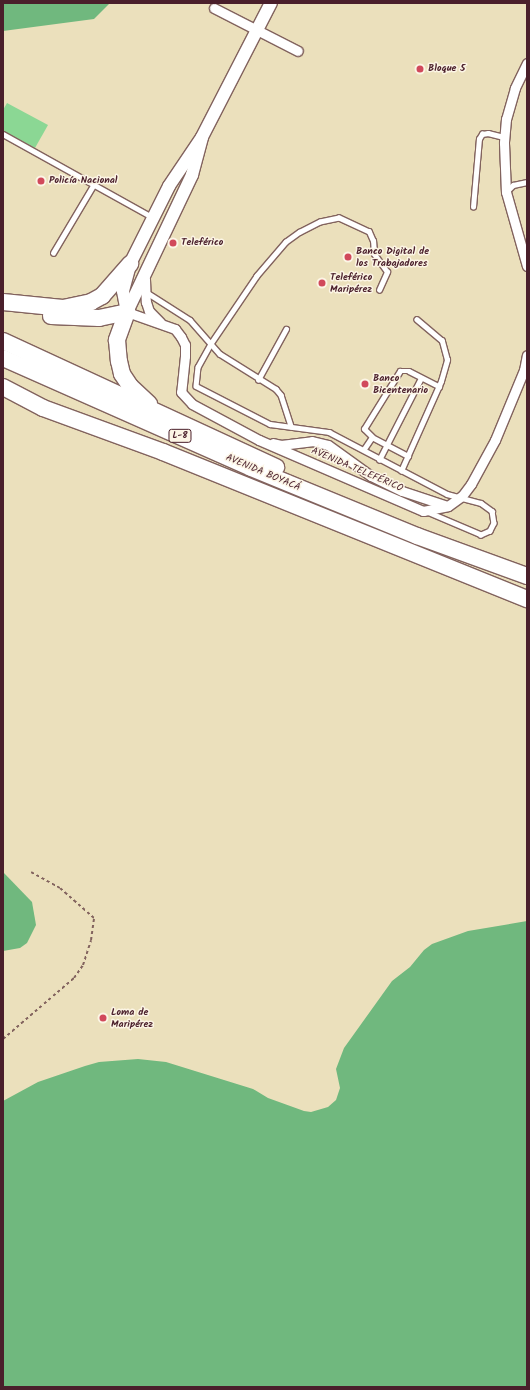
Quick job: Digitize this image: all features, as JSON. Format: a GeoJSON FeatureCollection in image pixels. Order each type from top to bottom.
{"type":"FeatureCollection","features":[{"type":"Feature","properties":{"kind":"highway"},"geometry":{"type":"LineString","coordinates":[[3,302],[46,307],[75,306],[91,302],[102,296],[130,264]]}},
{"type":"Feature","properties":{"kind":"highway"},"geometry":{"type":"LineString","coordinates":[[3,291],[46,307]]}},
{"type":"Feature","properties":{"kind":"highway"},"geometry":{"type":"LineString","coordinates":[[3,315],[10,312],[80,319],[127,312],[117,340],[122,374],[130,386],[156,411]]}},
{"type":"Feature","properties":{"kind":"highway"},"geometry":{"type":"LineString","coordinates":[[3,341],[306,481],[357,512]]}},
{"type":"Feature","properties":{"kind":"highway","name":"AVENIDA BOYACÁ"},"geometry":{"type":"LineString","coordinates":[[3,358],[357,512],[527,576]]}},
{"type":"Feature","properties":{"kind":"highway","name":"AVENIDA BOYACÁ"},"geometry":{"type":"LineString","coordinates":[[3,387],[44,408],[163,452],[527,599]]}},
{"type":"Feature","properties":{"kind":"highway"},"geometry":{"type":"LineString","coordinates":[[3,396],[44,408]]}},
{"type":"Feature","properties":{"kind":"street"},"geometry":{"type":"LineString","coordinates":[[127,312],[123,291],[130,264],[169,186],[202,137],[271,3]]}},
{"type":"Feature","properties":{"kind":"street"},"geometry":{"type":"LineString","coordinates":[[214,8],[298,51]]}},
{"type":"Feature","properties":{"kind":"street"},"geometry":{"type":"LineString","coordinates":[[527,63],[514,88],[504,137],[506,192],[527,266]]}},
{"type":"Feature","properties":{"kind":"street"},"geometry":{"type":"LineString","coordinates":[[127,312],[145,270],[183,194],[196,163],[202,137]]}},
{"type":"Feature","properties":{"kind":"street"},"geometry":{"type":"LineString","coordinates":[[169,186],[179,183],[183,188],[183,194]]}},
{"type":"Feature","properties":{"kind":"street","name":"AVENIDA TELEFÉRICO"},"geometry":{"type":"LineString","coordinates":[[145,270],[144,290],[149,312],[160,322]]}},
{"type":"Feature","properties":{"kind":"street","name":"AVENIDA TELEFÉRICO"},"geometry":{"type":"LineString","coordinates":[[127,312],[160,322],[175,329],[185,345],[181,392],[186,399],[259,440],[423,511]]}},
{"type":"Feature","properties":{"kind":"street"},"geometry":{"type":"LineString","coordinates":[[423,511],[448,506],[462,496],[495,440],[525,370],[527,355]]}},
{"type":"Feature","properties":{"kind":"street","name":"AVENIDA TELEFÉRICO"},"geometry":{"type":"LineString","coordinates":[[259,440],[281,445],[312,441],[328,445],[371,476],[402,491],[448,506]]}},
{"type":"Feature","properties":{"kind":"lane"},"geometry":{"type":"LineString","coordinates":[[473,207],[479,139],[482,134],[488,133],[504,137]]}},
{"type":"Feature","properties":{"kind":"lane"},"geometry":{"type":"LineString","coordinates":[[3,134],[154,218]]}},
{"type":"Feature","properties":{"kind":"lane"},"geometry":{"type":"LineString","coordinates":[[506,192],[513,184],[527,182]]}},
{"type":"Feature","properties":{"kind":"lane"},"geometry":{"type":"LineString","coordinates":[[53,253],[94,184]]}},
{"type":"Feature","properties":{"kind":"lane"},"geometry":{"type":"LineString","coordinates":[[379,290],[387,272],[374,254],[373,241],[369,232],[339,218],[320,222],[286,242],[257,276],[211,344],[198,367],[196,386],[270,424],[330,432],[364,449],[379,460],[447,494],[462,496],[481,503],[492,511],[494,523],[487,534],[481,534],[423,511]]}},
{"type":"Feature","properties":{"kind":"lane"},"geometry":{"type":"LineString","coordinates":[[144,290],[190,320],[220,354],[258,380],[276,389],[281,395],[291,426]]}},
{"type":"Feature","properties":{"kind":"lane"},"geometry":{"type":"LineString","coordinates":[[401,471],[439,386],[447,360],[447,353],[442,341],[417,320]]}},
{"type":"Feature","properties":{"kind":"lane"},"geometry":{"type":"LineString","coordinates":[[258,380],[286,329]]}},
{"type":"Feature","properties":{"kind":"lane"},"geometry":{"type":"LineString","coordinates":[[408,456],[372,437],[364,429],[400,371],[409,371],[439,386]]}},
{"type":"Feature","properties":{"kind":"lane"},"geometry":{"type":"LineString","coordinates":[[379,460],[421,378]]}},
{"type":"Feature","properties":{"kind":"lane"},"geometry":{"type":"LineString","coordinates":[[364,449],[372,437]]}},
{"type":"Feature","properties":{"kind":"path"},"geometry":{"type":"LineString","coordinates":[[3,1039],[74,978],[83,965],[91,940],[94,918],[60,888],[31,872]]}},
{"type":"Feature","properties":{"kind":"green space"},"geometry":{"type":"Polygon","coordinates":[[[3,3],[110,3],[94,19],[3,31],[3,3]]]}},
{"type":"Feature","properties":{"kind":"green space"},"geometry":{"type":"Polygon","coordinates":[[[7,103],[48,125],[35,148],[3,131],[3,110],[7,103]]]}},
{"type":"Feature","properties":{"kind":"green space"},"geometry":{"type":"Polygon","coordinates":[[[3,872],[32,902],[36,925],[27,943],[20,948],[3,951],[3,872]]]}},
{"type":"Feature","properties":{"kind":"green space"},"geometry":{"type":"Polygon","coordinates":[[[527,921],[527,1387],[3,1387],[3,1101],[38,1082],[85,1066],[99,1062],[138,1059],[166,1062],[253,1089],[268,1098],[304,1111],[311,1112],[328,1107],[336,1100],[340,1088],[336,1069],[344,1048],[392,981],[410,967],[424,950],[432,944],[468,931],[527,921]]]}},
{"type":"Feature","properties":{"kind":"place","name":"Bloque 5"},"geometry":{"type":"Point","coordinates":[420,69]}},
{"type":"Feature","properties":{"kind":"place","name":"Policía Nacional"},"geometry":{"type":"Point","coordinates":[41,181]}},
{"type":"Feature","properties":{"kind":"place","name":"Teleférico"},"geometry":{"type":"Point","coordinates":[173,243]}},
{"type":"Feature","properties":{"kind":"place","name":"Banco Digital de los Trabajadores"},"geometry":{"type":"Point","coordinates":[348,257]}},
{"type":"Feature","properties":{"kind":"place","name":"Teleférico Maripérez"},"geometry":{"type":"Point","coordinates":[322,283]}},
{"type":"Feature","properties":{"kind":"place","name":"Banco Bicentenario"},"geometry":{"type":"Point","coordinates":[365,384]}},
{"type":"Feature","properties":{"kind":"place","name":"Loma de Maripérez"},"geometry":{"type":"Point","coordinates":[103,1018]}}]}
